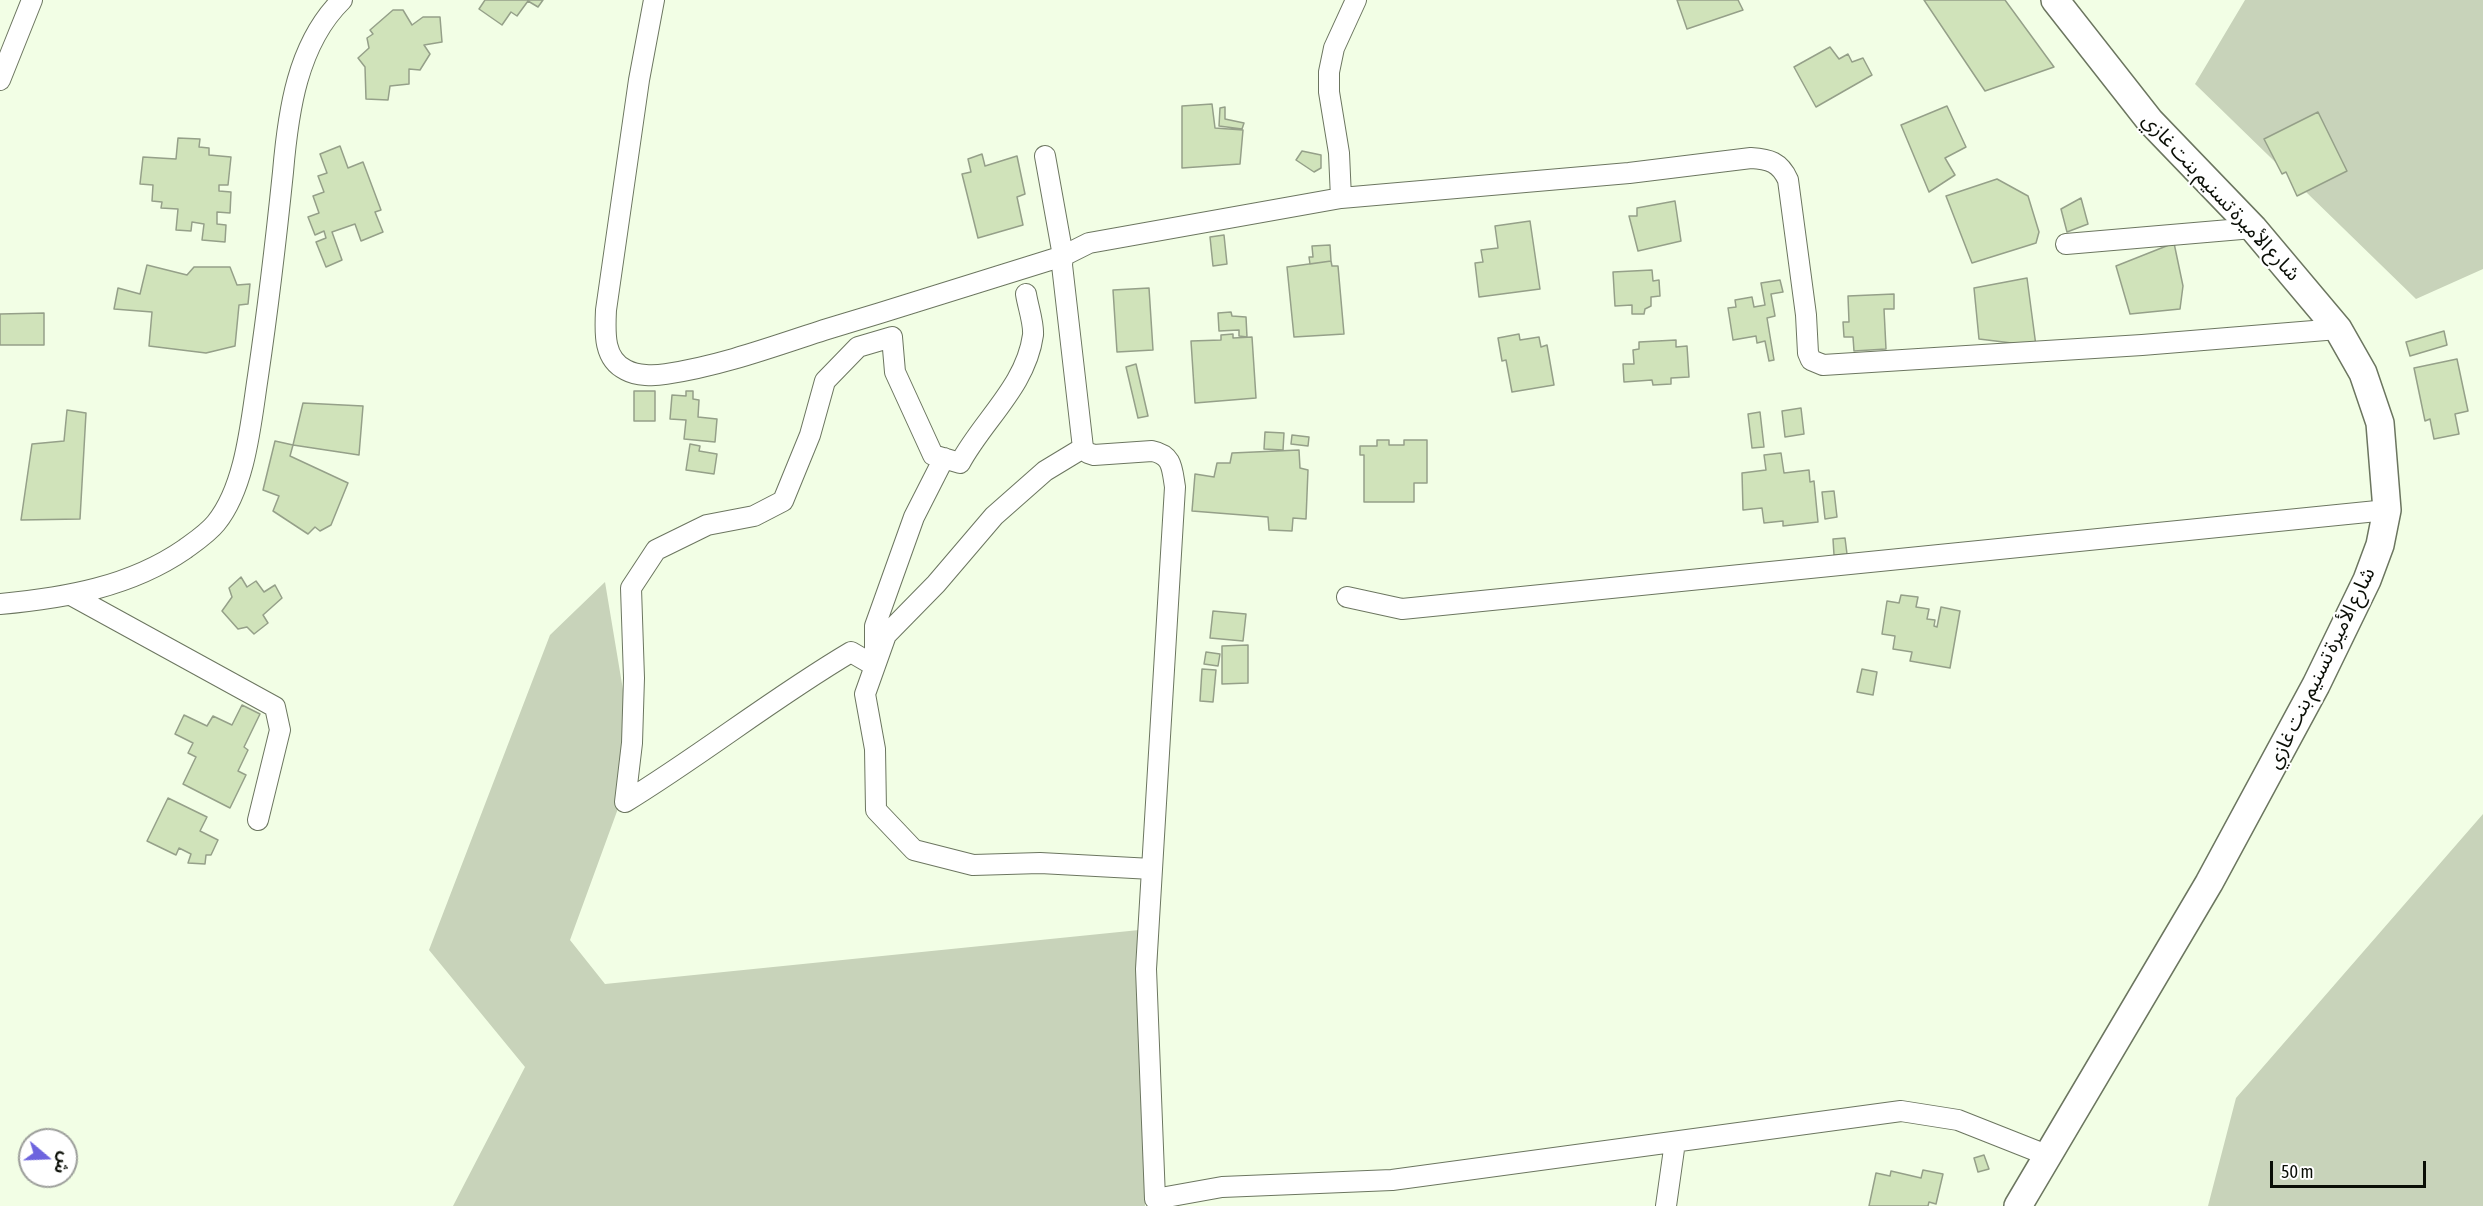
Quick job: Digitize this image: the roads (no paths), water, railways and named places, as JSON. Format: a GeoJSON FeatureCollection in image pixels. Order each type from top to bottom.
{"type":"FeatureCollection","features":[{"type":"Feature","properties":{"kind":"main road","name":"شارع الأميرة تسنيم بنت غازي"},"geometry":{"type":"LineString","coordinates":[[2018,1206],[2209,884],[2316,685],[2367,580],[2380,545],[2387,510],[2380,423],[2363,373],[2338,329],[2253,228],[2150,122],[2055,0]]}},
{"type":"Feature","properties":{"kind":"street"},"geometry":{"type":"LineString","coordinates":[[0,80],[33,0]]}},
{"type":"Feature","properties":{"kind":"street"},"geometry":{"type":"LineString","coordinates":[[0,604],[71,596],[113,585],[168,561],[214,525],[233,495],[252,414],[267,320],[287,127],[302,67],[312,42],[323,22],[342,0]]}},
{"type":"Feature","properties":{"kind":"street"},"geometry":{"type":"LineString","coordinates":[[654,0],[639,80],[606,310],[605,335],[612,358],[627,371],[647,375],[664,375],[737,358],[1063,256],[1089,243],[1341,198],[1629,173],[1750,158],[1770,160],[1777,164],[1788,180],[1808,353],[1811,360],[1823,364],[2130,346],[2338,329]]}},
{"type":"Feature","properties":{"kind":"street"},"geometry":{"type":"LineString","coordinates":[[1341,198],[1339,153],[1329,92],[1329,72],[1334,48],[1356,0]]}},
{"type":"Feature","properties":{"kind":"street"},"geometry":{"type":"LineString","coordinates":[[1045,156],[1063,256],[1062,265],[1083,448],[1094,455],[1152,450],[1161,452],[1171,463],[1175,487],[1146,969],[1154,1202],[1222,1187],[1392,1180],[1901,1111],[1958,1120],[2049,1156]]}},
{"type":"Feature","properties":{"kind":"street"},"geometry":{"type":"LineString","coordinates":[[2066,244],[2253,228]]}},
{"type":"Feature","properties":{"kind":"street"},"geometry":{"type":"LineString","coordinates":[[875,666],[850,652],[672,773],[625,802],[632,743],[634,689],[632,588],[656,550],[707,525],[754,516],[783,501],[810,435],[825,381],[858,347],[892,337],[895,372],[933,455],[960,463],[970,444],[1023,371],[1033,334],[1026,294]]}},
{"type":"Feature","properties":{"kind":"street"},"geometry":{"type":"LineString","coordinates":[[1083,448],[1045,471],[994,516],[936,584],[886,635],[865,694],[875,749],[876,810],[914,850],[973,865],[1040,863],[1152,870]]}},
{"type":"Feature","properties":{"kind":"street"},"geometry":{"type":"LineString","coordinates":[[875,666],[875,626],[914,517],[944,458]]}},
{"type":"Feature","properties":{"kind":"street"},"geometry":{"type":"LineString","coordinates":[[1347,597],[1402,609],[2387,510]]}},
{"type":"Feature","properties":{"kind":"street"},"geometry":{"type":"LineString","coordinates":[[71,596],[275,707],[280,729],[258,820]]}},
{"type":"Feature","properties":{"kind":"street"},"geometry":{"type":"LineString","coordinates":[[1666,1206],[1675,1142]]}}]}
